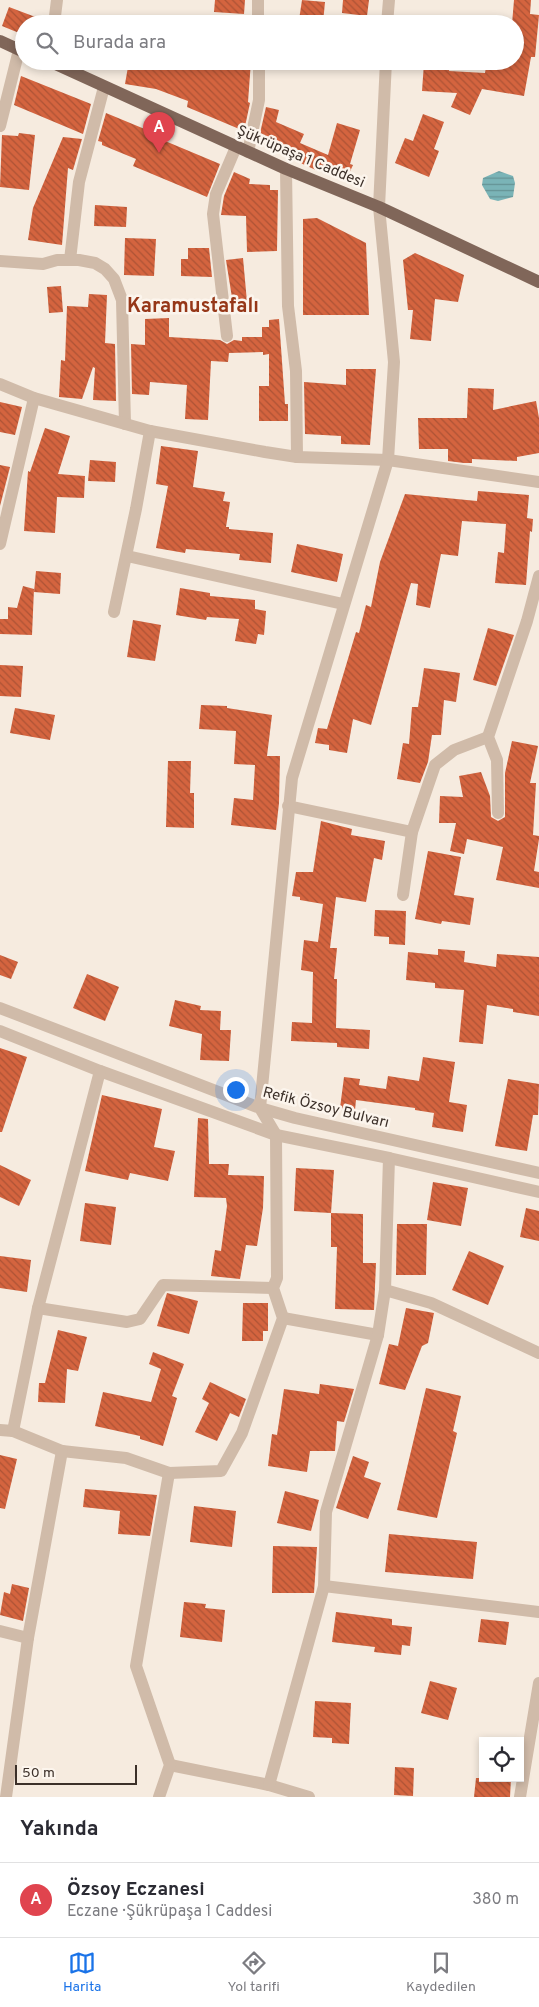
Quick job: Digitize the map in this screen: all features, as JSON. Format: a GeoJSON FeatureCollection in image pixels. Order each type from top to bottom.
{"type":"FeatureCollection","features":[{"type":"Feature","properties":{"kind":"main road"},"geometry":{"type":"LineString","coordinates":[[0,41],[15,48]]}},
{"type":"Feature","properties":{"kind":"main road","name":"Şükrüpaşa 1 Caddesi"},"geometry":{"type":"LineString","coordinates":[[68,70],[286,170],[379,206],[539,282]]}},
{"type":"Feature","properties":{"kind":"street"},"geometry":{"type":"LineString","coordinates":[[55,15],[56,0]]}},
{"type":"Feature","properties":{"kind":"street"},"geometry":{"type":"LineString","coordinates":[[258,0],[258,15]]}},
{"type":"Feature","properties":{"kind":"street"},"geometry":{"type":"LineString","coordinates":[[387,15],[388,0]]}},
{"type":"Feature","properties":{"kind":"street"},"geometry":{"type":"LineString","coordinates":[[0,126],[16,70]]}},
{"type":"Feature","properties":{"kind":"street"},"geometry":{"type":"LineString","coordinates":[[248,152],[259,100],[259,70]]}},
{"type":"Feature","properties":{"kind":"street"},"geometry":{"type":"LineString","coordinates":[[100,1071],[6,1430],[62,1451],[126,1458],[169,1473],[221,1472],[242,1433],[283,1318],[273,1288],[277,1278],[276,1135],[260,1108],[292,778],[388,460],[394,362],[379,206],[386,70]]}},
{"type":"Feature","properties":{"kind":"street"},"geometry":{"type":"LineString","coordinates":[[70,260],[79,182],[104,87]]}},
{"type":"Feature","properties":{"kind":"street"},"geometry":{"type":"LineString","coordinates":[[227,336],[213,214],[216,194],[236,147]]}},
{"type":"Feature","properties":{"kind":"street"},"geometry":{"type":"LineString","coordinates":[[286,170],[288,306],[296,371],[297,458]]}},
{"type":"Feature","properties":{"kind":"street"},"geometry":{"type":"LineString","coordinates":[[0,261],[43,264],[70,260],[95,263],[105,269],[114,279],[122,300],[125,424]]}},
{"type":"Feature","properties":{"kind":"street"},"geometry":{"type":"LineString","coordinates":[[0,384],[34,398],[150,431],[297,458],[388,460],[539,482]]}},
{"type":"Feature","properties":{"kind":"street"},"geometry":{"type":"LineString","coordinates":[[0,544],[34,398]]}},
{"type":"Feature","properties":{"kind":"street"},"geometry":{"type":"LineString","coordinates":[[114,612],[150,431]]}},
{"type":"Feature","properties":{"kind":"street"},"geometry":{"type":"LineString","coordinates":[[126,556],[343,604]]}},
{"type":"Feature","properties":{"kind":"street"},"geometry":{"type":"LineString","coordinates":[[498,813],[496,760],[488,737],[527,621],[539,576]]}},
{"type":"Feature","properties":{"kind":"street"},"geometry":{"type":"LineString","coordinates":[[403,895],[412,832],[435,765],[454,750],[488,737]]}},
{"type":"Feature","properties":{"kind":"street"},"geometry":{"type":"LineString","coordinates":[[288,806],[412,832]]}},
{"type":"Feature","properties":{"kind":"street","name":"Refik Özsoy Bulvarı"},"geometry":{"type":"LineString","coordinates":[[0,1008],[260,1108],[295,1118],[539,1173]]}},
{"type":"Feature","properties":{"kind":"street"},"geometry":{"type":"LineString","coordinates":[[0,1031],[100,1071],[276,1135],[539,1192]]}},
{"type":"Feature","properties":{"kind":"street"},"geometry":{"type":"LineString","coordinates":[[269,1785],[324,1586],[326,1512],[378,1335],[385,1290],[389,1158]]}},
{"type":"Feature","properties":{"kind":"street"},"geometry":{"type":"LineString","coordinates":[[38,1308],[127,1322],[140,1319],[163,1285],[273,1288]]}},
{"type":"Feature","properties":{"kind":"street"},"geometry":{"type":"LineString","coordinates":[[385,1290],[431,1303],[539,1353]]}},
{"type":"Feature","properties":{"kind":"street"},"geometry":{"type":"LineString","coordinates":[[283,1318],[378,1335]]}},
{"type":"Feature","properties":{"kind":"street"},"geometry":{"type":"LineString","coordinates":[[6,1797],[28,1638],[62,1451]]}},
{"type":"Feature","properties":{"kind":"street"},"geometry":{"type":"LineString","coordinates":[[159,1797],[170,1765],[136,1666],[169,1473]]}},
{"type":"Feature","properties":{"kind":"street"},"geometry":{"type":"LineString","coordinates":[[324,1586],[539,1612]]}},
{"type":"Feature","properties":{"kind":"street"},"geometry":{"type":"LineString","coordinates":[[0,1631],[28,1638]]}},
{"type":"Feature","properties":{"kind":"street"},"geometry":{"type":"LineString","coordinates":[[520,1797],[539,1683]]}},
{"type":"Feature","properties":{"kind":"street"},"geometry":{"type":"LineString","coordinates":[[170,1765],[269,1785],[309,1797]]}},
{"type":"Feature","properties":{"kind":"water"},"geometry":{"type":"Polygon","coordinates":[[[499,171],[513,176],[515,183],[513,197],[498,201],[490,199],[482,185],[483,178],[499,171]]]}},
{"type":"Feature","properties":{"kind":"building"},"geometry":{"type":"Polygon","coordinates":[[[215,0],[245,0],[244,14],[214,12],[215,0]]]}},
{"type":"Feature","properties":{"kind":"building"},"geometry":{"type":"Polygon","coordinates":[[[302,0],[325,2],[324,15],[300,15],[302,0]]]}},
{"type":"Feature","properties":{"kind":"building"},"geometry":{"type":"Polygon","coordinates":[[[343,0],[369,0],[367,15],[342,13],[343,0]]]}},
{"type":"Feature","properties":{"kind":"building"},"geometry":{"type":"Polygon","coordinates":[[[514,0],[531,0],[530,14],[539,15],[535,57],[531,57],[524,96],[482,89],[470,115],[451,107],[457,93],[422,91],[424,70],[485,73],[486,70],[524,70],[524,15],[513,15],[514,0]]]}},
{"type":"Feature","properties":{"kind":"building"},"geometry":{"type":"Polygon","coordinates":[[[9,7],[30,15],[15,15],[15,31],[2,26],[9,7]]]}},
{"type":"Feature","properties":{"kind":"building"},"geometry":{"type":"Polygon","coordinates":[[[127,70],[250,70],[248,102],[250,103],[244,131],[187,107],[188,101],[156,89],[125,84],[127,70]]]}},
{"type":"Feature","properties":{"kind":"building"},"geometry":{"type":"Polygon","coordinates":[[[21,76],[91,104],[83,134],[14,105],[21,76]]]}},
{"type":"Feature","properties":{"kind":"building"},"geometry":{"type":"Polygon","coordinates":[[[266,107],[279,110],[276,122],[304,134],[300,143],[328,155],[337,123],[360,130],[350,164],[353,165],[347,178],[320,167],[318,171],[294,160],[296,156],[258,142],[266,107]]]}},
{"type":"Feature","properties":{"kind":"building"},"geometry":{"type":"Polygon","coordinates":[[[106,113],[147,130],[146,133],[220,164],[207,197],[133,166],[136,159],[102,145],[102,142],[98,141],[106,113]]]}},
{"type":"Feature","properties":{"kind":"building"},"geometry":{"type":"Polygon","coordinates":[[[423,114],[444,122],[434,149],[439,151],[429,177],[395,163],[405,138],[413,141],[423,114]]]}},
{"type":"Feature","properties":{"kind":"building"},"geometry":{"type":"Polygon","coordinates":[[[19,133],[35,135],[29,190],[0,187],[2,135],[18,136],[19,133]]]}},
{"type":"Feature","properties":{"kind":"building"},"geometry":{"type":"Polygon","coordinates":[[[63,137],[82,139],[73,170],[68,168],[62,245],[28,240],[33,208],[63,137]]]}},
{"type":"Feature","properties":{"kind":"building"},"geometry":{"type":"Polygon","coordinates":[[[234,172],[250,179],[249,184],[270,185],[270,190],[278,190],[277,251],[247,252],[246,216],[221,215],[224,196],[234,172]]]}},
{"type":"Feature","properties":{"kind":"building"},"geometry":{"type":"Polygon","coordinates":[[[95,205],[127,207],[126,227],[94,226],[95,205]]]}},
{"type":"Feature","properties":{"kind":"building"},"geometry":{"type":"Polygon","coordinates":[[[317,218],[366,243],[369,315],[303,315],[303,219],[317,218]]]}},
{"type":"Feature","properties":{"kind":"building"},"geometry":{"type":"Polygon","coordinates":[[[125,238],[156,239],[154,276],[124,275],[125,238]]]}},
{"type":"Feature","properties":{"kind":"building"},"geometry":{"type":"Polygon","coordinates":[[[188,248],[209,248],[212,277],[181,276],[181,259],[188,259],[188,248]]]}},
{"type":"Feature","properties":{"kind":"building"},"geometry":{"type":"Polygon","coordinates":[[[415,253],[464,275],[458,302],[435,299],[431,341],[410,339],[413,310],[408,310],[403,260],[415,253]]]}},
{"type":"Feature","properties":{"kind":"building"},"geometry":{"type":"Polygon","coordinates":[[[243,258],[247,302],[233,304],[226,260],[243,258]]]}},
{"type":"Feature","properties":{"kind":"building"},"geometry":{"type":"Polygon","coordinates":[[[61,286],[63,312],[49,313],[47,287],[61,286]]]}},
{"type":"Feature","properties":{"kind":"building"},"geometry":{"type":"Polygon","coordinates":[[[89,294],[107,295],[105,343],[115,344],[116,401],[93,400],[95,368],[93,367],[82,399],[59,397],[61,360],[65,361],[67,306],[88,307],[89,294]]]}},
{"type":"Feature","properties":{"kind":"building"},"geometry":{"type":"Polygon","coordinates":[[[169,318],[169,337],[220,340],[227,344],[234,340],[242,341],[242,337],[262,337],[262,327],[269,327],[269,320],[279,319],[288,421],[259,421],[259,386],[269,386],[269,354],[263,355],[263,352],[229,353],[228,362],[211,361],[208,420],[185,419],[187,385],[150,382],[149,395],[132,394],[131,344],[145,345],[145,319],[169,318]]]}},
{"type":"Feature","properties":{"kind":"building"},"geometry":{"type":"Polygon","coordinates":[[[346,369],[376,369],[370,445],[341,444],[341,436],[305,434],[304,382],[346,385],[346,369]]]}},
{"type":"Feature","properties":{"kind":"building"},"geometry":{"type":"Polygon","coordinates":[[[468,388],[494,389],[493,410],[536,401],[539,418],[539,453],[517,457],[517,461],[472,459],[472,463],[464,463],[448,461],[448,449],[419,449],[418,418],[467,418],[468,388]]]}},
{"type":"Feature","properties":{"kind":"building"},"geometry":{"type":"Polygon","coordinates":[[[0,402],[22,407],[15,435],[0,432],[0,402]]]}},
{"type":"Feature","properties":{"kind":"building"},"geometry":{"type":"Polygon","coordinates":[[[45,428],[70,436],[58,474],[85,476],[84,498],[57,497],[55,533],[24,531],[28,471],[30,472],[45,428]]]}},
{"type":"Feature","properties":{"kind":"building"},"geometry":{"type":"Polygon","coordinates":[[[161,446],[198,451],[193,487],[225,492],[223,501],[230,502],[226,527],[229,527],[229,529],[273,533],[271,563],[239,560],[240,554],[186,549],[185,553],[156,548],[168,486],[156,484],[161,446]]]}},
{"type":"Feature","properties":{"kind":"building"},"geometry":{"type":"Polygon","coordinates":[[[90,460],[116,462],[115,482],[88,481],[90,460]]]}},
{"type":"Feature","properties":{"kind":"building"},"geometry":{"type":"Polygon","coordinates":[[[0,465],[10,467],[0,506],[0,465]]]}},
{"type":"Feature","properties":{"kind":"building"},"geometry":{"type":"Polygon","coordinates":[[[478,491],[529,495],[527,518],[533,519],[532,532],[530,531],[526,585],[495,583],[498,552],[504,553],[506,524],[462,521],[458,556],[441,554],[430,608],[416,605],[418,584],[411,583],[371,725],[353,719],[347,753],[329,750],[329,745],[315,743],[318,728],[327,729],[356,632],[359,633],[366,605],[371,607],[380,562],[405,494],[477,501],[478,491]]]}},
{"type":"Feature","properties":{"kind":"building"},"geometry":{"type":"Polygon","coordinates":[[[297,544],[343,554],[337,582],[291,572],[297,544]]]}},
{"type":"Feature","properties":{"kind":"building"},"geometry":{"type":"Polygon","coordinates":[[[36,571],[61,573],[60,594],[34,592],[36,571]]]}},
{"type":"Feature","properties":{"kind":"building"},"geometry":{"type":"Polygon","coordinates":[[[23,586],[34,589],[32,635],[0,634],[0,619],[8,619],[8,607],[17,608],[23,586]]]}},
{"type":"Feature","properties":{"kind":"building"},"geometry":{"type":"Polygon","coordinates":[[[180,588],[210,593],[210,596],[255,600],[255,609],[266,611],[264,635],[258,634],[256,644],[235,641],[239,619],[207,617],[206,620],[176,615],[180,588]]]}},
{"type":"Feature","properties":{"kind":"building"},"geometry":{"type":"Polygon","coordinates":[[[133,620],[161,625],[155,661],[127,657],[133,620]]]}},
{"type":"Feature","properties":{"kind":"building"},"geometry":{"type":"Polygon","coordinates":[[[488,628],[514,635],[496,686],[473,680],[488,628]]]}},
{"type":"Feature","properties":{"kind":"building"},"geometry":{"type":"Polygon","coordinates":[[[0,665],[23,666],[21,697],[0,696],[0,665]]]}},
{"type":"Feature","properties":{"kind":"building"},"geometry":{"type":"Polygon","coordinates":[[[424,668],[460,673],[456,702],[444,700],[441,735],[432,735],[428,762],[420,783],[397,779],[403,743],[409,744],[412,707],[418,707],[424,668]]]}},
{"type":"Feature","properties":{"kind":"building"},"geometry":{"type":"Polygon","coordinates":[[[201,705],[227,706],[227,708],[272,715],[267,756],[280,756],[279,803],[276,830],[231,825],[234,798],[253,800],[255,765],[234,764],[236,731],[199,729],[201,705]]]}},
{"type":"Feature","properties":{"kind":"building"},"geometry":{"type":"Polygon","coordinates":[[[15,708],[55,715],[50,740],[10,733],[15,708]]]}},
{"type":"Feature","properties":{"kind":"building"},"geometry":{"type":"Polygon","coordinates":[[[512,741],[538,746],[530,783],[536,783],[533,835],[539,836],[539,839],[534,871],[539,872],[539,888],[496,880],[503,847],[467,839],[464,854],[450,851],[456,823],[439,823],[440,796],[463,797],[459,776],[481,772],[490,796],[491,817],[498,821],[505,817],[505,773],[512,741]]]}},
{"type":"Feature","properties":{"kind":"building"},"geometry":{"type":"Polygon","coordinates":[[[168,761],[191,761],[190,793],[194,793],[194,828],[166,827],[168,761]]]}},
{"type":"Feature","properties":{"kind":"building"},"geometry":{"type":"Polygon","coordinates":[[[321,821],[352,829],[351,835],[385,841],[382,860],[374,858],[366,902],[336,897],[330,948],[337,948],[334,979],[337,979],[336,1028],[370,1030],[369,1049],[337,1047],[337,1043],[291,1041],[292,1022],[312,1023],[313,972],[301,970],[304,940],[318,942],[323,904],[300,900],[300,897],[292,896],[296,872],[313,872],[321,821]]]}},
{"type":"Feature","properties":{"kind":"building"},"geometry":{"type":"Polygon","coordinates":[[[428,851],[461,857],[454,895],[474,898],[470,925],[442,921],[441,924],[415,919],[428,851]]]}},
{"type":"Feature","properties":{"kind":"building"},"geometry":{"type":"Polygon","coordinates":[[[375,910],[406,911],[405,945],[389,944],[389,937],[374,936],[375,910]]]}},
{"type":"Feature","properties":{"kind":"building"},"geometry":{"type":"Polygon","coordinates":[[[438,949],[465,951],[464,962],[496,967],[497,954],[539,957],[539,1016],[487,1005],[483,1044],[459,1042],[464,990],[435,988],[435,983],[406,980],[408,952],[438,955],[438,949]]]}},
{"type":"Feature","properties":{"kind":"building"},"geometry":{"type":"Polygon","coordinates":[[[0,955],[18,962],[11,979],[0,975],[0,955]]]}},
{"type":"Feature","properties":{"kind":"building"},"geometry":{"type":"Polygon","coordinates":[[[87,974],[119,987],[105,1021],[73,1008],[87,974]]]}},
{"type":"Feature","properties":{"kind":"building"},"geometry":{"type":"Polygon","coordinates":[[[175,1000],[201,1006],[200,1010],[221,1011],[220,1030],[231,1030],[229,1061],[200,1060],[202,1034],[169,1026],[175,1000]]]}},
{"type":"Feature","properties":{"kind":"building"},"geometry":{"type":"Polygon","coordinates":[[[0,1048],[27,1057],[2,1132],[0,1132],[0,1048]]]}},
{"type":"Feature","properties":{"kind":"building"},"geometry":{"type":"Polygon","coordinates":[[[423,1057],[455,1062],[449,1102],[467,1105],[463,1132],[432,1127],[434,1113],[415,1110],[415,1108],[356,1100],[355,1110],[340,1108],[344,1077],[360,1079],[359,1085],[386,1089],[388,1076],[419,1081],[423,1057]]]}},
{"type":"Feature","properties":{"kind":"building"},"geometry":{"type":"Polygon","coordinates":[[[508,1079],[539,1084],[538,1115],[533,1115],[527,1151],[495,1146],[508,1079]]]}},
{"type":"Feature","properties":{"kind":"building"},"geometry":{"type":"Polygon","coordinates":[[[102,1095],[162,1109],[154,1147],[175,1151],[168,1181],[130,1173],[128,1180],[85,1171],[102,1095]]]}},
{"type":"Feature","properties":{"kind":"building"},"geometry":{"type":"Polygon","coordinates":[[[198,1118],[208,1119],[209,1164],[229,1164],[228,1175],[264,1176],[263,1208],[257,1246],[246,1245],[240,1279],[211,1276],[215,1250],[221,1251],[227,1206],[226,1198],[194,1197],[198,1118]]]}},
{"type":"Feature","properties":{"kind":"building"},"geometry":{"type":"Polygon","coordinates":[[[0,1165],[31,1180],[19,1206],[0,1197],[0,1165]]]}},
{"type":"Feature","properties":{"kind":"building"},"geometry":{"type":"Polygon","coordinates":[[[296,1168],[334,1170],[331,1213],[294,1211],[296,1168]]]}},
{"type":"Feature","properties":{"kind":"building"},"geometry":{"type":"Polygon","coordinates":[[[433,1182],[468,1188],[461,1226],[427,1220],[433,1182]]]}},
{"type":"Feature","properties":{"kind":"building"},"geometry":{"type":"Polygon","coordinates":[[[85,1203],[116,1207],[111,1245],[80,1241],[85,1203]]]}},
{"type":"Feature","properties":{"kind":"building"},"geometry":{"type":"Polygon","coordinates":[[[526,1208],[539,1211],[539,1241],[520,1237],[526,1208]]]}},
{"type":"Feature","properties":{"kind":"building"},"geometry":{"type":"Polygon","coordinates":[[[331,1213],[363,1214],[363,1263],[376,1263],[374,1310],[335,1309],[337,1247],[331,1247],[331,1213]]]}},
{"type":"Feature","properties":{"kind":"building"},"geometry":{"type":"Polygon","coordinates":[[[397,1224],[427,1224],[426,1275],[396,1275],[397,1224]]]}},
{"type":"Feature","properties":{"kind":"building"},"geometry":{"type":"Polygon","coordinates":[[[469,1251],[504,1266],[488,1305],[452,1290],[469,1251]]]}},
{"type":"Feature","properties":{"kind":"building"},"geometry":{"type":"Polygon","coordinates":[[[0,1256],[31,1260],[27,1292],[0,1288],[0,1256]]]}},
{"type":"Feature","properties":{"kind":"building"},"geometry":{"type":"Polygon","coordinates":[[[167,1293],[198,1301],[189,1334],[157,1326],[167,1293]]]}},
{"type":"Feature","properties":{"kind":"building"},"geometry":{"type":"Polygon","coordinates":[[[243,1303],[268,1303],[268,1331],[263,1331],[263,1341],[242,1341],[243,1303]]]}},
{"type":"Feature","properties":{"kind":"building"},"geometry":{"type":"Polygon","coordinates":[[[406,1308],[434,1313],[428,1343],[422,1346],[405,1390],[379,1384],[389,1344],[398,1346],[406,1308]]]}},
{"type":"Feature","properties":{"kind":"building"},"geometry":{"type":"Polygon","coordinates":[[[58,1330],[87,1337],[78,1371],[67,1369],[65,1403],[38,1402],[39,1383],[45,1383],[58,1330]]]}},
{"type":"Feature","properties":{"kind":"building"},"geometry":{"type":"Polygon","coordinates":[[[153,1352],[184,1364],[172,1396],[177,1398],[163,1446],[140,1439],[140,1436],[95,1426],[103,1392],[151,1402],[161,1369],[149,1364],[153,1352]]]}},
{"type":"Feature","properties":{"kind":"building"},"geometry":{"type":"Polygon","coordinates":[[[210,1382],[246,1399],[239,1417],[230,1413],[217,1441],[195,1432],[209,1403],[202,1399],[210,1382]]]}},
{"type":"Feature","properties":{"kind":"building"},"geometry":{"type":"Polygon","coordinates":[[[320,1384],[354,1389],[344,1422],[337,1421],[335,1451],[310,1451],[307,1472],[268,1466],[272,1434],[277,1435],[284,1389],[319,1394],[320,1384]]]}},
{"type":"Feature","properties":{"kind":"building"},"geometry":{"type":"Polygon","coordinates":[[[426,1388],[461,1396],[453,1431],[457,1433],[437,1518],[397,1510],[426,1388]]]}},
{"type":"Feature","properties":{"kind":"building"},"geometry":{"type":"Polygon","coordinates":[[[0,1455],[17,1459],[5,1509],[0,1508],[0,1455]]]}},
{"type":"Feature","properties":{"kind":"building"},"geometry":{"type":"Polygon","coordinates":[[[353,1456],[369,1462],[364,1477],[381,1483],[368,1519],[336,1508],[353,1456]]]}},
{"type":"Feature","properties":{"kind":"building"},"geometry":{"type":"Polygon","coordinates":[[[85,1489],[157,1495],[150,1536],[118,1534],[120,1511],[83,1507],[85,1489]]]}},
{"type":"Feature","properties":{"kind":"building"},"geometry":{"type":"Polygon","coordinates":[[[285,1491],[319,1500],[311,1531],[277,1523],[285,1491]]]}},
{"type":"Feature","properties":{"kind":"building"},"geometry":{"type":"Polygon","coordinates":[[[194,1506],[236,1511],[232,1547],[190,1542],[194,1506]]]}},
{"type":"Feature","properties":{"kind":"building"},"geometry":{"type":"Polygon","coordinates":[[[389,1534],[477,1542],[473,1579],[385,1572],[389,1534]]]}},
{"type":"Feature","properties":{"kind":"building"},"geometry":{"type":"Polygon","coordinates":[[[273,1546],[317,1547],[314,1593],[272,1593],[273,1546]]]}},
{"type":"Feature","properties":{"kind":"building"},"geometry":{"type":"Polygon","coordinates":[[[12,1584],[29,1588],[23,1621],[0,1615],[4,1592],[10,1594],[12,1584]]]}},
{"type":"Feature","properties":{"kind":"building"},"geometry":{"type":"Polygon","coordinates":[[[184,1602],[206,1604],[205,1608],[225,1610],[222,1642],[180,1637],[184,1602]]]}},
{"type":"Feature","properties":{"kind":"building"},"geometry":{"type":"Polygon","coordinates":[[[336,1612],[392,1619],[392,1625],[412,1627],[410,1646],[402,1645],[401,1655],[374,1652],[375,1647],[332,1642],[336,1612]]]}},
{"type":"Feature","properties":{"kind":"building"},"geometry":{"type":"Polygon","coordinates":[[[481,1619],[509,1622],[506,1645],[478,1642],[481,1619]]]}},
{"type":"Feature","properties":{"kind":"building"},"geometry":{"type":"Polygon","coordinates":[[[430,1681],[457,1688],[448,1720],[421,1713],[430,1681]]]}},
{"type":"Feature","properties":{"kind":"building"},"geometry":{"type":"Polygon","coordinates":[[[315,1701],[351,1703],[349,1744],[332,1743],[332,1738],[313,1737],[315,1701]]]}},
{"type":"Feature","properties":{"kind":"building"},"geometry":{"type":"Polygon","coordinates":[[[395,1767],[414,1768],[413,1796],[394,1795],[395,1767]]]}},
{"type":"Feature","properties":{"kind":"building"},"geometry":{"type":"Polygon","coordinates":[[[476,1778],[479,1778],[479,1782],[511,1782],[510,1797],[474,1797],[476,1778]]]}},
{"type":"Feature","properties":{"kind":"place","name":"Özsoy Eczanesi"},"geometry":{"type":"Point","coordinates":[159,153]}},
{"type":"Feature","properties":{"kind":"district","name":"Karamustafalı"},"geometry":{"type":"Point","coordinates":[193,305]}}]}
